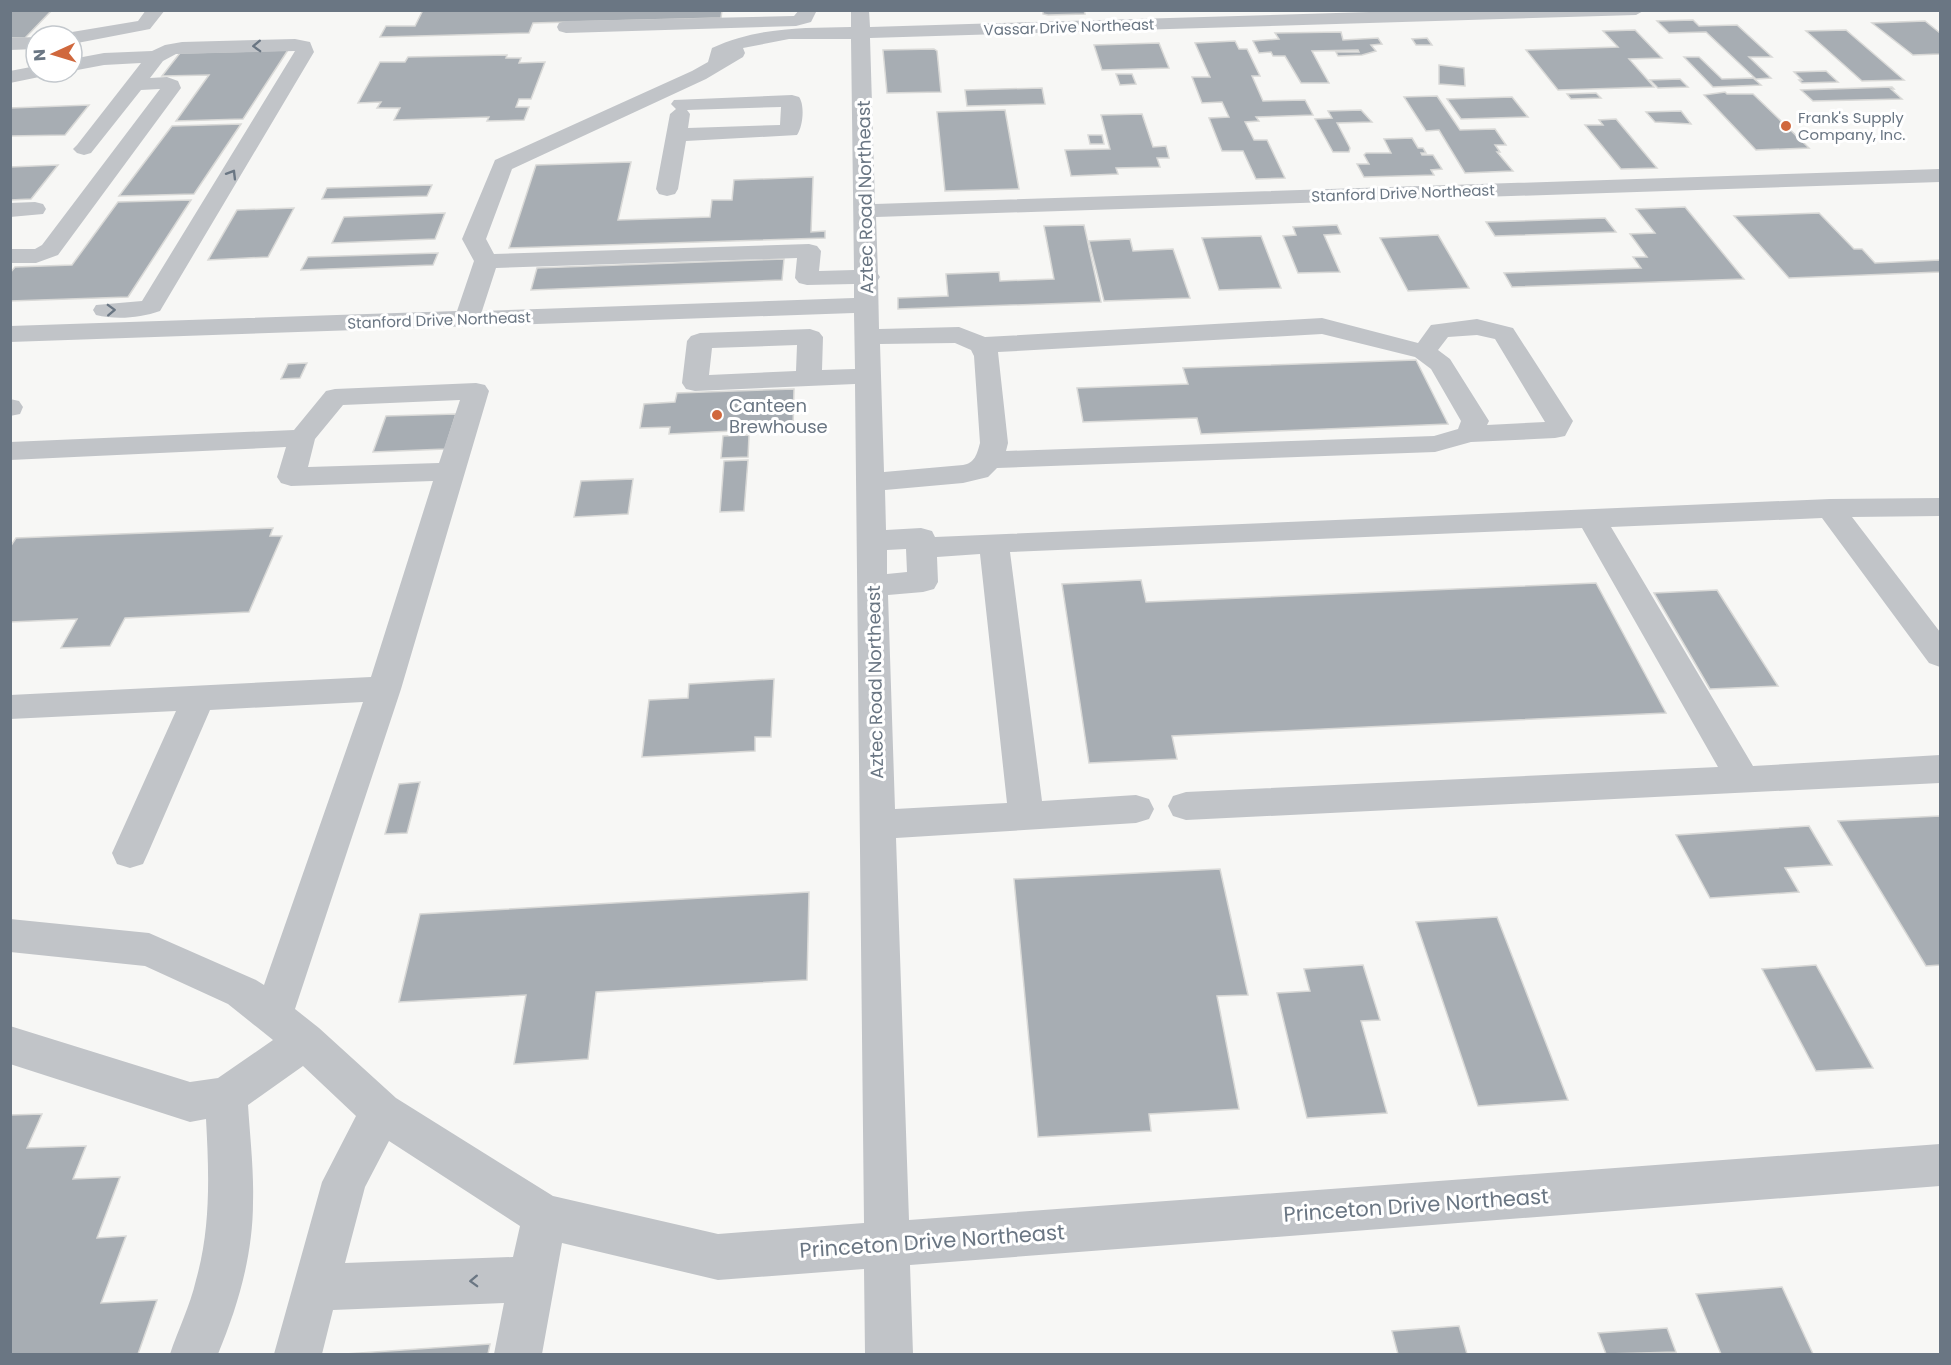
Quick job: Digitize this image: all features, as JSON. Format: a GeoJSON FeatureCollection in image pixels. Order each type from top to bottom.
{"type":"FeatureCollection","features":[{"type":"Feature","properties":{"kind":"street"},"geometry":{"type":"LineString","coordinates":[[84,36],[144,25],[156,10]]}},
{"type":"Feature","properties":{"kind":"street"},"geometry":{"type":"LineString","coordinates":[[566,27],[741,16],[796,21],[805,18],[808,10]]}},
{"type":"Feature","properties":{"kind":"street","name":"Vassar Drive Northeast"},"geometry":{"type":"LineString","coordinates":[[663,92],[699,75],[717,63],[733,64],[790,40],[789,34],[861,22],[1636,10]]}},
{"type":"Feature","properties":{"kind":"street","name":"Aztec Road Northeast"},"geometry":{"type":"LineString","coordinates":[[861,22],[889,1354]]}},
{"type":"Feature","properties":{"kind":"street"},"geometry":{"type":"LineString","coordinates":[[10,314],[142,309],[151,306],[305,52],[303,46],[296,45],[182,48],[172,49],[156,57],[104,59],[84,63]]}},
{"type":"Feature","properties":{"kind":"street"},"geometry":{"type":"LineString","coordinates":[[126,148],[84,149],[156,57]]}},
{"type":"Feature","properties":{"kind":"street"},"geometry":{"type":"LineString","coordinates":[[10,256],[36,256],[50,250],[171,88],[171,85],[166,83],[135,84]]}},
{"type":"Feature","properties":{"kind":"street"},"geometry":{"type":"LineString","coordinates":[[467,319],[486,261],[474,239],[503,165],[663,92],[681,104],[792,102],[790,131],[676,135]]}},
{"type":"Feature","properties":{"kind":"street"},"geometry":{"type":"LineString","coordinates":[[667,189],[681,104]]}},
{"type":"Feature","properties":{"kind":"street","name":"Stanford Drive Northeast"},"geometry":{"type":"LineString","coordinates":[[866,211],[1941,175]]}},
{"type":"Feature","properties":{"kind":"street"},"geometry":{"type":"LineString","coordinates":[[10,210],[35,209]]}},
{"type":"Feature","properties":{"kind":"street"},"geometry":{"type":"LineString","coordinates":[[486,261],[808,251],[807,278],[868,291]]}},
{"type":"Feature","properties":{"kind":"street","name":"Stanford Drive Northeast"},"geometry":{"type":"LineString","coordinates":[[10,334],[467,319],[868,291]]}},
{"type":"Feature","properties":{"kind":"street"},"geometry":{"type":"LineString","coordinates":[[868,337],[959,334],[982,345],[1322,326],[1424,352],[1441,364],[1475,421],[1470,434]]}},
{"type":"Feature","properties":{"kind":"street"},"geometry":{"type":"LineString","coordinates":[[990,460],[1435,444],[1470,434],[1555,430],[1559,421],[1504,333],[1477,327],[1440,330],[1424,352]]}},
{"type":"Feature","properties":{"kind":"street"},"geometry":{"type":"LineString","coordinates":[[871,482],[963,474],[978,471],[990,460],[994,443],[987,356],[982,345]]}},
{"type":"Feature","properties":{"kind":"street"},"geometry":{"type":"LineString","coordinates":[[809,378],[869,376]]}},
{"type":"Feature","properties":{"kind":"street"},"geometry":{"type":"LineString","coordinates":[[10,1045],[190,1102],[226,1096],[289,1029],[384,688],[476,391],[335,397],[303,438],[291,477],[450,471]]}},
{"type":"Feature","properties":{"kind":"street"},"geometry":{"type":"LineString","coordinates":[[10,451],[303,438]]}},
{"type":"Feature","properties":{"kind":"street"},"geometry":{"type":"LineString","coordinates":[[922,548],[994,543],[1830,508],[1941,507]]}},
{"type":"Feature","properties":{"kind":"street"},"geometry":{"type":"LineString","coordinates":[[1830,508],[1941,655]]}},
{"type":"Feature","properties":{"kind":"street"},"geometry":{"type":"LineString","coordinates":[[1591,518],[1743,780]]}},
{"type":"Feature","properties":{"kind":"street"},"geometry":{"type":"LineString","coordinates":[[873,541],[921,538],[923,582],[873,585]]}},
{"type":"Feature","properties":{"kind":"street"},"geometry":{"type":"LineString","coordinates":[[994,543],[1026,816]]}},
{"type":"Feature","properties":{"kind":"street"},"geometry":{"type":"LineString","coordinates":[[10,707],[384,688]]}},
{"type":"Feature","properties":{"kind":"street"},"geometry":{"type":"LineString","coordinates":[[130,853],[200,698]]}},
{"type":"Feature","properties":{"kind":"street"},"geometry":{"type":"LineString","coordinates":[[1186,806],[1941,769]]}},
{"type":"Feature","properties":{"kind":"street"},"geometry":{"type":"LineString","coordinates":[[878,825],[1136,809]]}},
{"type":"Feature","properties":{"kind":"street","name":"Princeton Drive Northeast"},"geometry":{"type":"LineString","coordinates":[[14,941],[149,950],[242,992],[289,1029],[381,1112],[544,1216],[718,1257],[1941,1165]]}},
{"type":"Feature","properties":{"kind":"street"},"geometry":{"type":"LineString","coordinates":[[194,1354],[213,1305],[222,1265],[231,1204],[226,1096]]}},
{"type":"Feature","properties":{"kind":"street"},"geometry":{"type":"LineString","coordinates":[[298,1354],[344,1182],[381,1112]]}},
{"type":"Feature","properties":{"kind":"street"},"geometry":{"type":"LineString","coordinates":[[518,1354],[544,1216]]}},
{"type":"Feature","properties":{"kind":"street"},"geometry":{"type":"LineString","coordinates":[[316,1287],[532,1279]]}},
{"type":"Feature","properties":{"kind":"building"},"geometry":{"type":"Polygon","coordinates":[[[10,10],[52,10],[38,24],[24,24],[24,38],[10,38],[10,10]]]}},
{"type":"Feature","properties":{"kind":"building"},"geometry":{"type":"Polygon","coordinates":[[[423,10],[722,10],[721,18],[533,23],[529,33],[380,37],[386,26],[415,26],[423,10]]]}},
{"type":"Feature","properties":{"kind":"building"},"geometry":{"type":"Polygon","coordinates":[[[1043,10],[1084,10],[1085,14],[1048,15],[1043,14],[1043,10]]]}},
{"type":"Feature","properties":{"kind":"building"},"geometry":{"type":"Polygon","coordinates":[[[1693,20],[1699,26],[1737,25],[1772,57],[1749,57],[1771,78],[1756,79],[1706,32],[1669,33],[1657,21],[1693,20]]]}},
{"type":"Feature","properties":{"kind":"building"},"geometry":{"type":"Polygon","coordinates":[[[1925,21],[1940,33],[1940,54],[1913,55],[1872,23],[1925,21]]]}},
{"type":"Feature","properties":{"kind":"building"},"geometry":{"type":"Polygon","coordinates":[[[1635,30],[1662,58],[1629,59],[1654,87],[1558,90],[1526,50],[1618,47],[1603,31],[1635,30]]]}},
{"type":"Feature","properties":{"kind":"building"},"geometry":{"type":"Polygon","coordinates":[[[1846,30],[1904,80],[1862,81],[1806,31],[1846,30]]]}},
{"type":"Feature","properties":{"kind":"building"},"geometry":{"type":"Polygon","coordinates":[[[1341,32],[1343,40],[1378,38],[1382,44],[1371,45],[1376,51],[1362,55],[1338,56],[1336,52],[1359,52],[1358,50],[1312,51],[1329,83],[1301,83],[1285,56],[1273,56],[1271,52],[1259,53],[1253,41],[1279,39],[1275,33],[1341,32]]]}},
{"type":"Feature","properties":{"kind":"building"},"geometry":{"type":"Polygon","coordinates":[[[1427,38],[1432,45],[1416,45],[1412,39],[1427,38]]]}},
{"type":"Feature","properties":{"kind":"building"},"geometry":{"type":"Polygon","coordinates":[[[1235,41],[1239,49],[1247,49],[1260,76],[1252,76],[1263,101],[1305,100],[1313,115],[1256,117],[1259,121],[1245,122],[1254,140],[1267,140],[1285,178],[1256,179],[1243,151],[1222,151],[1209,118],[1229,117],[1222,102],[1202,103],[1192,77],[1210,77],[1195,43],[1235,41]]]}},
{"type":"Feature","properties":{"kind":"building"},"geometry":{"type":"Polygon","coordinates":[[[1159,43],[1169,68],[1102,70],[1094,45],[1159,43]]]}},
{"type":"Feature","properties":{"kind":"building"},"geometry":{"type":"Polygon","coordinates":[[[934,49],[937,51],[941,92],[887,93],[883,50],[934,49]]]}},
{"type":"Feature","properties":{"kind":"building"},"geometry":{"type":"Polygon","coordinates":[[[288,50],[243,119],[176,121],[209,75],[162,76],[180,53],[288,50]]]}},
{"type":"Feature","properties":{"kind":"building"},"geometry":{"type":"Polygon","coordinates":[[[507,55],[506,58],[521,58],[519,63],[545,62],[531,99],[519,99],[516,107],[529,107],[524,120],[487,121],[489,117],[394,120],[400,108],[377,108],[381,102],[358,103],[380,62],[405,62],[408,57],[507,55]]]}},
{"type":"Feature","properties":{"kind":"building"},"geometry":{"type":"Polygon","coordinates":[[[1684,57],[1699,57],[1722,79],[1753,78],[1761,85],[1713,87],[1684,57]]]}},
{"type":"Feature","properties":{"kind":"building"},"geometry":{"type":"Polygon","coordinates":[[[1439,65],[1464,68],[1465,86],[1439,84],[1439,65]]]}},
{"type":"Feature","properties":{"kind":"building"},"geometry":{"type":"Polygon","coordinates":[[[1826,71],[1838,82],[1802,83],[1794,72],[1826,71]]]}},
{"type":"Feature","properties":{"kind":"building"},"geometry":{"type":"Polygon","coordinates":[[[1116,74],[1132,74],[1136,84],[1120,85],[1116,74]]]}},
{"type":"Feature","properties":{"kind":"building"},"geometry":{"type":"Polygon","coordinates":[[[1680,79],[1688,87],[1658,88],[1650,80],[1680,79]]]}},
{"type":"Feature","properties":{"kind":"building"},"geometry":{"type":"Polygon","coordinates":[[[1892,87],[1894,89],[1891,89],[1902,99],[1813,101],[1801,90],[1892,87]]]}},
{"type":"Feature","properties":{"kind":"building"},"geometry":{"type":"Polygon","coordinates":[[[1042,88],[1045,104],[967,106],[965,90],[1042,88]]]}},
{"type":"Feature","properties":{"kind":"building"},"geometry":{"type":"Polygon","coordinates":[[[1725,92],[1727,94],[1753,94],[1809,148],[1756,150],[1704,95],[1725,92]]]}},
{"type":"Feature","properties":{"kind":"building"},"geometry":{"type":"Polygon","coordinates":[[[1596,93],[1601,98],[1571,99],[1567,94],[1596,93]]]}},
{"type":"Feature","properties":{"kind":"building"},"geometry":{"type":"Polygon","coordinates":[[[1437,96],[1460,130],[1495,129],[1506,145],[1495,145],[1500,152],[1497,152],[1513,171],[1465,173],[1439,130],[1426,131],[1404,97],[1437,96]]]}},
{"type":"Feature","properties":{"kind":"building"},"geometry":{"type":"Polygon","coordinates":[[[1512,97],[1528,117],[1461,119],[1447,99],[1512,97]]]}},
{"type":"Feature","properties":{"kind":"building"},"geometry":{"type":"Polygon","coordinates":[[[89,105],[65,135],[10,136],[10,108],[89,105]]]}},
{"type":"Feature","properties":{"kind":"building"},"geometry":{"type":"Polygon","coordinates":[[[1005,110],[1019,189],[945,191],[937,112],[1005,110]]]}},
{"type":"Feature","properties":{"kind":"building"},"geometry":{"type":"Polygon","coordinates":[[[1361,110],[1372,122],[1337,123],[1350,148],[1349,152],[1333,152],[1315,119],[1332,118],[1328,111],[1361,110]]]}},
{"type":"Feature","properties":{"kind":"building"},"geometry":{"type":"Polygon","coordinates":[[[1681,111],[1691,124],[1655,122],[1646,112],[1681,111]]]}},
{"type":"Feature","properties":{"kind":"building"},"geometry":{"type":"Polygon","coordinates":[[[1142,114],[1153,147],[1166,146],[1169,158],[1157,158],[1160,167],[1116,168],[1118,174],[1071,176],[1065,150],[1110,149],[1101,115],[1142,114]]]}},
{"type":"Feature","properties":{"kind":"building"},"geometry":{"type":"Polygon","coordinates":[[[1616,119],[1657,168],[1621,169],[1585,125],[1603,125],[1599,120],[1616,119]]]}},
{"type":"Feature","properties":{"kind":"building"},"geometry":{"type":"Polygon","coordinates":[[[241,124],[194,194],[119,196],[172,126],[241,124]]]}},
{"type":"Feature","properties":{"kind":"building"},"geometry":{"type":"Polygon","coordinates":[[[1088,135],[1102,135],[1104,144],[1090,144],[1088,135]]]}},
{"type":"Feature","properties":{"kind":"building"},"geometry":{"type":"Polygon","coordinates":[[[1412,138],[1418,148],[1423,148],[1426,153],[1421,153],[1422,155],[1433,155],[1442,169],[1431,170],[1434,175],[1364,177],[1357,164],[1369,164],[1364,155],[1366,153],[1391,153],[1384,139],[1412,138]]]}},
{"type":"Feature","properties":{"kind":"building"},"geometry":{"type":"Polygon","coordinates":[[[631,162],[618,220],[710,217],[712,200],[732,200],[734,180],[813,177],[811,232],[825,231],[825,238],[509,248],[536,165],[631,162]]]}},
{"type":"Feature","properties":{"kind":"building"},"geometry":{"type":"Polygon","coordinates":[[[58,165],[31,199],[10,200],[10,167],[58,165]]]}},
{"type":"Feature","properties":{"kind":"building"},"geometry":{"type":"Polygon","coordinates":[[[432,185],[427,196],[322,199],[327,188],[432,185]]]}},
{"type":"Feature","properties":{"kind":"building"},"geometry":{"type":"Polygon","coordinates":[[[191,200],[128,297],[10,301],[10,273],[15,267],[72,265],[118,202],[191,200]]]}},
{"type":"Feature","properties":{"kind":"building"},"geometry":{"type":"Polygon","coordinates":[[[1685,207],[1744,279],[1512,287],[1504,273],[1641,268],[1633,257],[1647,257],[1630,234],[1655,233],[1636,209],[1685,207]]]}},
{"type":"Feature","properties":{"kind":"building"},"geometry":{"type":"Polygon","coordinates":[[[294,208],[268,257],[208,260],[237,210],[294,208]]]}},
{"type":"Feature","properties":{"kind":"building"},"geometry":{"type":"Polygon","coordinates":[[[445,213],[435,239],[332,243],[344,217],[445,213]]]}},
{"type":"Feature","properties":{"kind":"building"},"geometry":{"type":"Polygon","coordinates":[[[1819,213],[1854,249],[1862,249],[1875,263],[1940,260],[1940,272],[1789,278],[1734,216],[1819,213]]]}},
{"type":"Feature","properties":{"kind":"building"},"geometry":{"type":"Polygon","coordinates":[[[1605,218],[1616,232],[1495,236],[1486,222],[1605,218]]]}},
{"type":"Feature","properties":{"kind":"building"},"geometry":{"type":"Polygon","coordinates":[[[1084,225],[1101,302],[898,309],[898,298],[948,296],[946,274],[999,272],[1000,281],[1054,279],[1044,226],[1084,225]]]}},
{"type":"Feature","properties":{"kind":"building"},"geometry":{"type":"Polygon","coordinates":[[[1337,225],[1341,234],[1324,235],[1340,272],[1298,273],[1283,236],[1296,235],[1293,227],[1337,225]]]}},
{"type":"Feature","properties":{"kind":"building"},"geometry":{"type":"Polygon","coordinates":[[[1438,235],[1469,288],[1408,291],[1380,238],[1438,235]]]}},
{"type":"Feature","properties":{"kind":"building"},"geometry":{"type":"Polygon","coordinates":[[[1261,236],[1281,288],[1219,290],[1202,238],[1261,236]]]}},
{"type":"Feature","properties":{"kind":"building"},"geometry":{"type":"Polygon","coordinates":[[[1130,239],[1133,251],[1173,249],[1190,298],[1104,301],[1089,241],[1130,239]]]}},
{"type":"Feature","properties":{"kind":"building"},"geometry":{"type":"Polygon","coordinates":[[[438,253],[433,265],[301,270],[308,257],[438,253]]]}},
{"type":"Feature","properties":{"kind":"building"},"geometry":{"type":"Polygon","coordinates":[[[784,259],[782,280],[531,290],[537,268],[784,259]]]}},
{"type":"Feature","properties":{"kind":"building"},"geometry":{"type":"Polygon","coordinates":[[[1416,360],[1448,424],[1201,434],[1197,418],[1083,422],[1077,388],[1188,384],[1183,368],[1416,360]]]}},
{"type":"Feature","properties":{"kind":"building"},"geometry":{"type":"Polygon","coordinates":[[[307,363],[300,378],[281,379],[288,364],[307,363]]]}},
{"type":"Feature","properties":{"kind":"building","name":"Canteen Brewhouse"},"geometry":{"type":"Polygon","coordinates":[[[794,389],[793,428],[669,434],[670,427],[640,428],[644,404],[675,402],[677,393],[794,389]]]}},
{"type":"Feature","properties":{"kind":"building"},"geometry":{"type":"Polygon","coordinates":[[[456,414],[445,449],[373,452],[386,416],[456,414]]]}},
{"type":"Feature","properties":{"kind":"building"},"geometry":{"type":"Polygon","coordinates":[[[749,435],[748,457],[721,458],[723,436],[749,435]]]}},
{"type":"Feature","properties":{"kind":"building"},"geometry":{"type":"Polygon","coordinates":[[[748,460],[744,511],[720,512],[724,461],[748,460]]]}},
{"type":"Feature","properties":{"kind":"building"},"geometry":{"type":"Polygon","coordinates":[[[633,479],[628,514],[574,517],[581,481],[633,479]]]}},
{"type":"Feature","properties":{"kind":"building"},"geometry":{"type":"Polygon","coordinates":[[[273,528],[270,536],[282,536],[249,612],[125,618],[110,646],[61,648],[77,619],[10,622],[10,547],[16,538],[273,528]]]}},
{"type":"Feature","properties":{"kind":"building"},"geometry":{"type":"Polygon","coordinates":[[[1141,580],[1146,602],[1596,583],[1666,713],[1172,736],[1177,759],[1089,763],[1062,584],[1141,580]]]}},
{"type":"Feature","properties":{"kind":"building"},"geometry":{"type":"Polygon","coordinates":[[[1717,590],[1778,686],[1710,689],[1654,593],[1717,590]]]}},
{"type":"Feature","properties":{"kind":"building"},"geometry":{"type":"Polygon","coordinates":[[[774,679],[771,737],[755,737],[755,751],[642,757],[649,700],[688,698],[689,684],[774,679]]]}},
{"type":"Feature","properties":{"kind":"building"},"geometry":{"type":"Polygon","coordinates":[[[420,782],[407,833],[385,834],[399,784],[420,782]]]}},
{"type":"Feature","properties":{"kind":"building"},"geometry":{"type":"Polygon","coordinates":[[[1940,816],[1940,965],[1926,966],[1838,821],[1940,816]]]}},
{"type":"Feature","properties":{"kind":"building"},"geometry":{"type":"Polygon","coordinates":[[[1809,826],[1832,865],[1785,868],[1799,892],[1710,898],[1676,835],[1809,826]]]}},
{"type":"Feature","properties":{"kind":"building"},"geometry":{"type":"Polygon","coordinates":[[[1220,869],[1248,995],[1217,996],[1239,1109],[1149,1114],[1151,1131],[1038,1137],[1014,879],[1220,869]]]}},
{"type":"Feature","properties":{"kind":"building"},"geometry":{"type":"Polygon","coordinates":[[[809,892],[807,980],[596,992],[588,1059],[514,1064],[526,995],[399,1002],[420,914],[809,892]]]}},
{"type":"Feature","properties":{"kind":"building"},"geometry":{"type":"Polygon","coordinates":[[[1497,917],[1568,1100],[1478,1106],[1416,922],[1497,917]]]}},
{"type":"Feature","properties":{"kind":"building"},"geometry":{"type":"Polygon","coordinates":[[[1363,965],[1380,1020],[1361,1021],[1387,1113],[1307,1118],[1277,993],[1310,991],[1304,969],[1363,965]]]}},
{"type":"Feature","properties":{"kind":"building"},"geometry":{"type":"Polygon","coordinates":[[[1816,965],[1873,1068],[1816,1071],[1762,969],[1816,965]]]}},
{"type":"Feature","properties":{"kind":"building"},"geometry":{"type":"Polygon","coordinates":[[[42,1114],[27,1148],[86,1146],[73,1179],[120,1177],[97,1238],[126,1236],[101,1303],[157,1300],[138,1354],[10,1354],[10,1115],[42,1114]]]}},
{"type":"Feature","properties":{"kind":"building"},"geometry":{"type":"Polygon","coordinates":[[[1782,1287],[1813,1354],[1721,1354],[1696,1294],[1782,1287]]]}},
{"type":"Feature","properties":{"kind":"building"},"geometry":{"type":"Polygon","coordinates":[[[1459,1326],[1467,1354],[1398,1354],[1392,1331],[1459,1326]]]}},
{"type":"Feature","properties":{"kind":"building"},"geometry":{"type":"Polygon","coordinates":[[[1667,1328],[1676,1352],[1606,1354],[1598,1333],[1667,1328]]]}},
{"type":"Feature","properties":{"kind":"building"},"geometry":{"type":"Polygon","coordinates":[[[490,1344],[488,1354],[345,1354],[490,1344]]]}},
{"type":"Feature","properties":{"kind":"place","name":"Frank's Supply Company, Inc."},"geometry":{"type":"Point","coordinates":[1786,126]}},
{"type":"Feature","properties":{"kind":"place","name":"Canteen Brewhouse"},"geometry":{"type":"Point","coordinates":[717,415]}}]}
